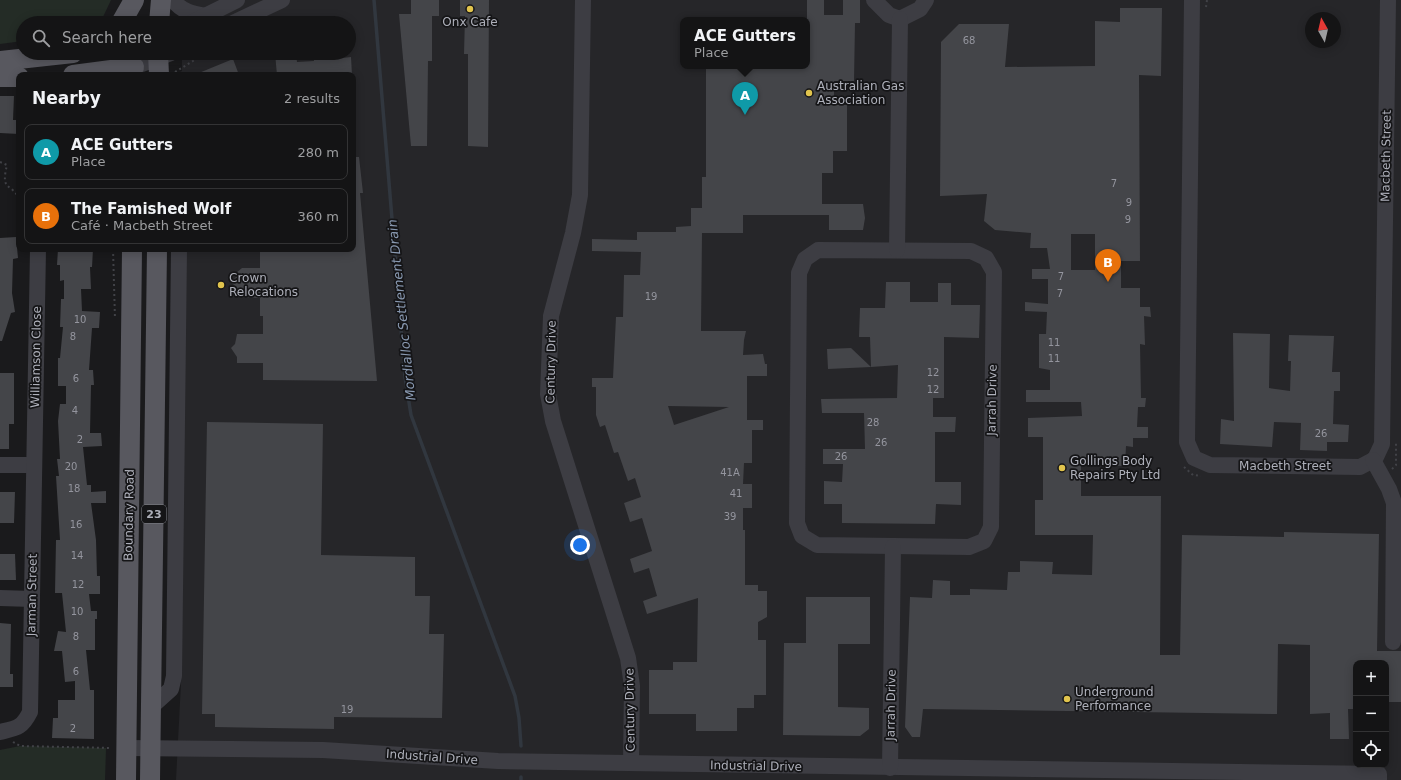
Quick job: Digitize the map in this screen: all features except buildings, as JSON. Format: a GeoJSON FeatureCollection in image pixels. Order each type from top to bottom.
{"type":"FeatureCollection","features":[{"type":"Feature","properties":{"kind":"main road"},"geometry":{"type":"LineString","coordinates":[[125,16],[135,0]]}},
{"type":"Feature","properties":{"kind":"main road"},"geometry":{"type":"LineString","coordinates":[[135,0],[135,16]]}},
{"type":"Feature","properties":{"kind":"main road"},"geometry":{"type":"LineString","coordinates":[[160,16],[161,0]]}},
{"type":"Feature","properties":{"kind":"main road"},"geometry":{"type":"LineString","coordinates":[[0,61],[16,59]]}},
{"type":"Feature","properties":{"kind":"main road"},"geometry":{"type":"LineString","coordinates":[[91,72],[134,65]]}},
{"type":"Feature","properties":{"kind":"main road"},"geometry":{"type":"LineString","coordinates":[[0,77],[16,77]]}},
{"type":"Feature","properties":{"kind":"main road","name":"Boundary Road"},"geometry":{"type":"LineString","coordinates":[[126,780],[119,748],[132,252]]}},
{"type":"Feature","properties":{"kind":"main road","name":"Boundary Road"},"geometry":{"type":"LineString","coordinates":[[150,780],[157,252]]}},
{"type":"Feature","properties":{"kind":"street"},"geometry":{"type":"LineString","coordinates":[[173,0],[180,9],[207,16],[237,0]]}},
{"type":"Feature","properties":{"kind":"street"},"geometry":{"type":"LineString","coordinates":[[248,16],[282,0]]}},
{"type":"Feature","properties":{"kind":"street","name":"Century Drive"},"geometry":{"type":"LineString","coordinates":[[583,0],[580,195],[574,233],[551,316],[548,394],[553,421],[631,671],[631,763]]}},
{"type":"Feature","properties":{"kind":"street"},"geometry":{"type":"LineString","coordinates":[[874,0],[889,15],[900,19],[920,9],[926,0]]}},
{"type":"Feature","properties":{"kind":"street","name":"Macbeth Street"},"geometry":{"type":"LineString","coordinates":[[1192,0],[1187,442],[1194,458],[1210,465],[1360,467],[1375,459],[1382,444],[1388,0]]}},
{"type":"Feature","properties":{"kind":"street"},"geometry":{"type":"LineString","coordinates":[[897,250],[900,19]]}},
{"type":"Feature","properties":{"kind":"street"},"geometry":{"type":"LineString","coordinates":[[134,65],[164,62]]}},
{"type":"Feature","properties":{"kind":"street","name":"Jarrah Drive"},"geometry":{"type":"LineString","coordinates":[[818,250],[897,250],[971,251],[986,258],[994,272],[991,527],[984,541],[969,547],[817,546],[802,536],[797,523],[799,272],[804,258],[818,250]]}},
{"type":"Feature","properties":{"kind":"street","name":"Williamson Close"},"geometry":{"type":"LineString","coordinates":[[34,465],[38,252]]}},
{"type":"Feature","properties":{"kind":"street"},"geometry":{"type":"LineString","coordinates":[[151,707],[171,689],[174,676],[179,252]]}},
{"type":"Feature","properties":{"kind":"street"},"geometry":{"type":"LineString","coordinates":[[155,381],[177,364]]}},
{"type":"Feature","properties":{"kind":"street"},"geometry":{"type":"LineString","coordinates":[[1372,460],[1392,494],[1394,503],[1393,642]]}},
{"type":"Feature","properties":{"kind":"street"},"geometry":{"type":"LineString","coordinates":[[0,465],[34,465]]}},
{"type":"Feature","properties":{"kind":"street","name":"Jarman Street"},"geometry":{"type":"LineString","coordinates":[[3,735],[25,723],[30,712],[34,465]]}},
{"type":"Feature","properties":{"kind":"street","name":"Jarrah Drive"},"geometry":{"type":"LineString","coordinates":[[890,768],[893,547]]}},
{"type":"Feature","properties":{"kind":"street"},"geometry":{"type":"LineString","coordinates":[[0,598],[32,599]]}},
{"type":"Feature","properties":{"kind":"street","name":"Industrial Drive"},"geometry":{"type":"LineString","coordinates":[[119,748],[151,747],[324,750],[498,761],[890,768],[1086,776],[1379,774],[1379,780]]}},
{"type":"Feature","properties":{"kind":"path"},"geometry":{"type":"LineString","coordinates":[[1206,12],[1207,0]]}},
{"type":"Feature","properties":{"kind":"path"},"geometry":{"type":"LineString","coordinates":[[0,162],[7,165],[5,183],[8,188],[16,193]]}},
{"type":"Feature","properties":{"kind":"path"},"geometry":{"type":"LineString","coordinates":[[1381,475],[1396,465],[1396,441]]}},
{"type":"Feature","properties":{"kind":"path"},"geometry":{"type":"LineString","coordinates":[[1182,465],[1193,475],[1207,477]]}},
{"type":"Feature","properties":{"kind":"path"},"geometry":{"type":"LineString","coordinates":[[3,735],[20,746],[119,748]]}},
{"type":"Feature","properties":{"kind":"shaded area"},"geometry":{"type":"Polygon","coordinates":[[[0,0],[111,0],[103,16],[16,16],[16,42],[0,44],[0,0]]]}},
{"type":"Feature","properties":{"kind":"shaded area"},"geometry":{"type":"Polygon","coordinates":[[[182,0],[1401,0],[1401,780],[176,780],[181,683],[186,252],[356,252],[356,72],[180,72],[182,71],[182,60],[356,60],[356,16],[182,16],[182,0]]]}},
{"type":"Feature","properties":{"kind":"shaded area"},"geometry":{"type":"Polygon","coordinates":[[[20,746],[106,748],[105,780],[0,780],[0,750],[20,746]]]}},
{"type":"Feature","properties":{"kind":"waterway","name":"Mordialloc Settlement Drain"},"geometry":{"type":"LineString","coordinates":[[374,0],[405,377],[411,415],[515,696],[519,718],[521,746]]}},
{"type":"Feature","properties":{"kind":"place","name":"Onx Cafe"},"geometry":{"type":"Point","coordinates":[470,9]}},
{"type":"Feature","properties":{"kind":"place","name":"Australian Gas Association"},"geometry":{"type":"Point","coordinates":[809,93]}},
{"type":"Feature","properties":{"kind":"place","name":"ACE Gutters"},"geometry":{"type":"Point","coordinates":[745,115]}},
{"type":"Feature","properties":{"kind":"place","name":"The Famished Wolf"},"geometry":{"type":"Point","coordinates":[1108,282]}},
{"type":"Feature","properties":{"kind":"place","name":"Crown Relocations"},"geometry":{"type":"Point","coordinates":[221,285]}},
{"type":"Feature","properties":{"kind":"place","name":"Gollings Body Repairs Pty Ltd"},"geometry":{"type":"Point","coordinates":[1062,468]}},
{"type":"Feature","properties":{"kind":"place","name":"Underground Performance"},"geometry":{"type":"Point","coordinates":[1067,699]}}]}
